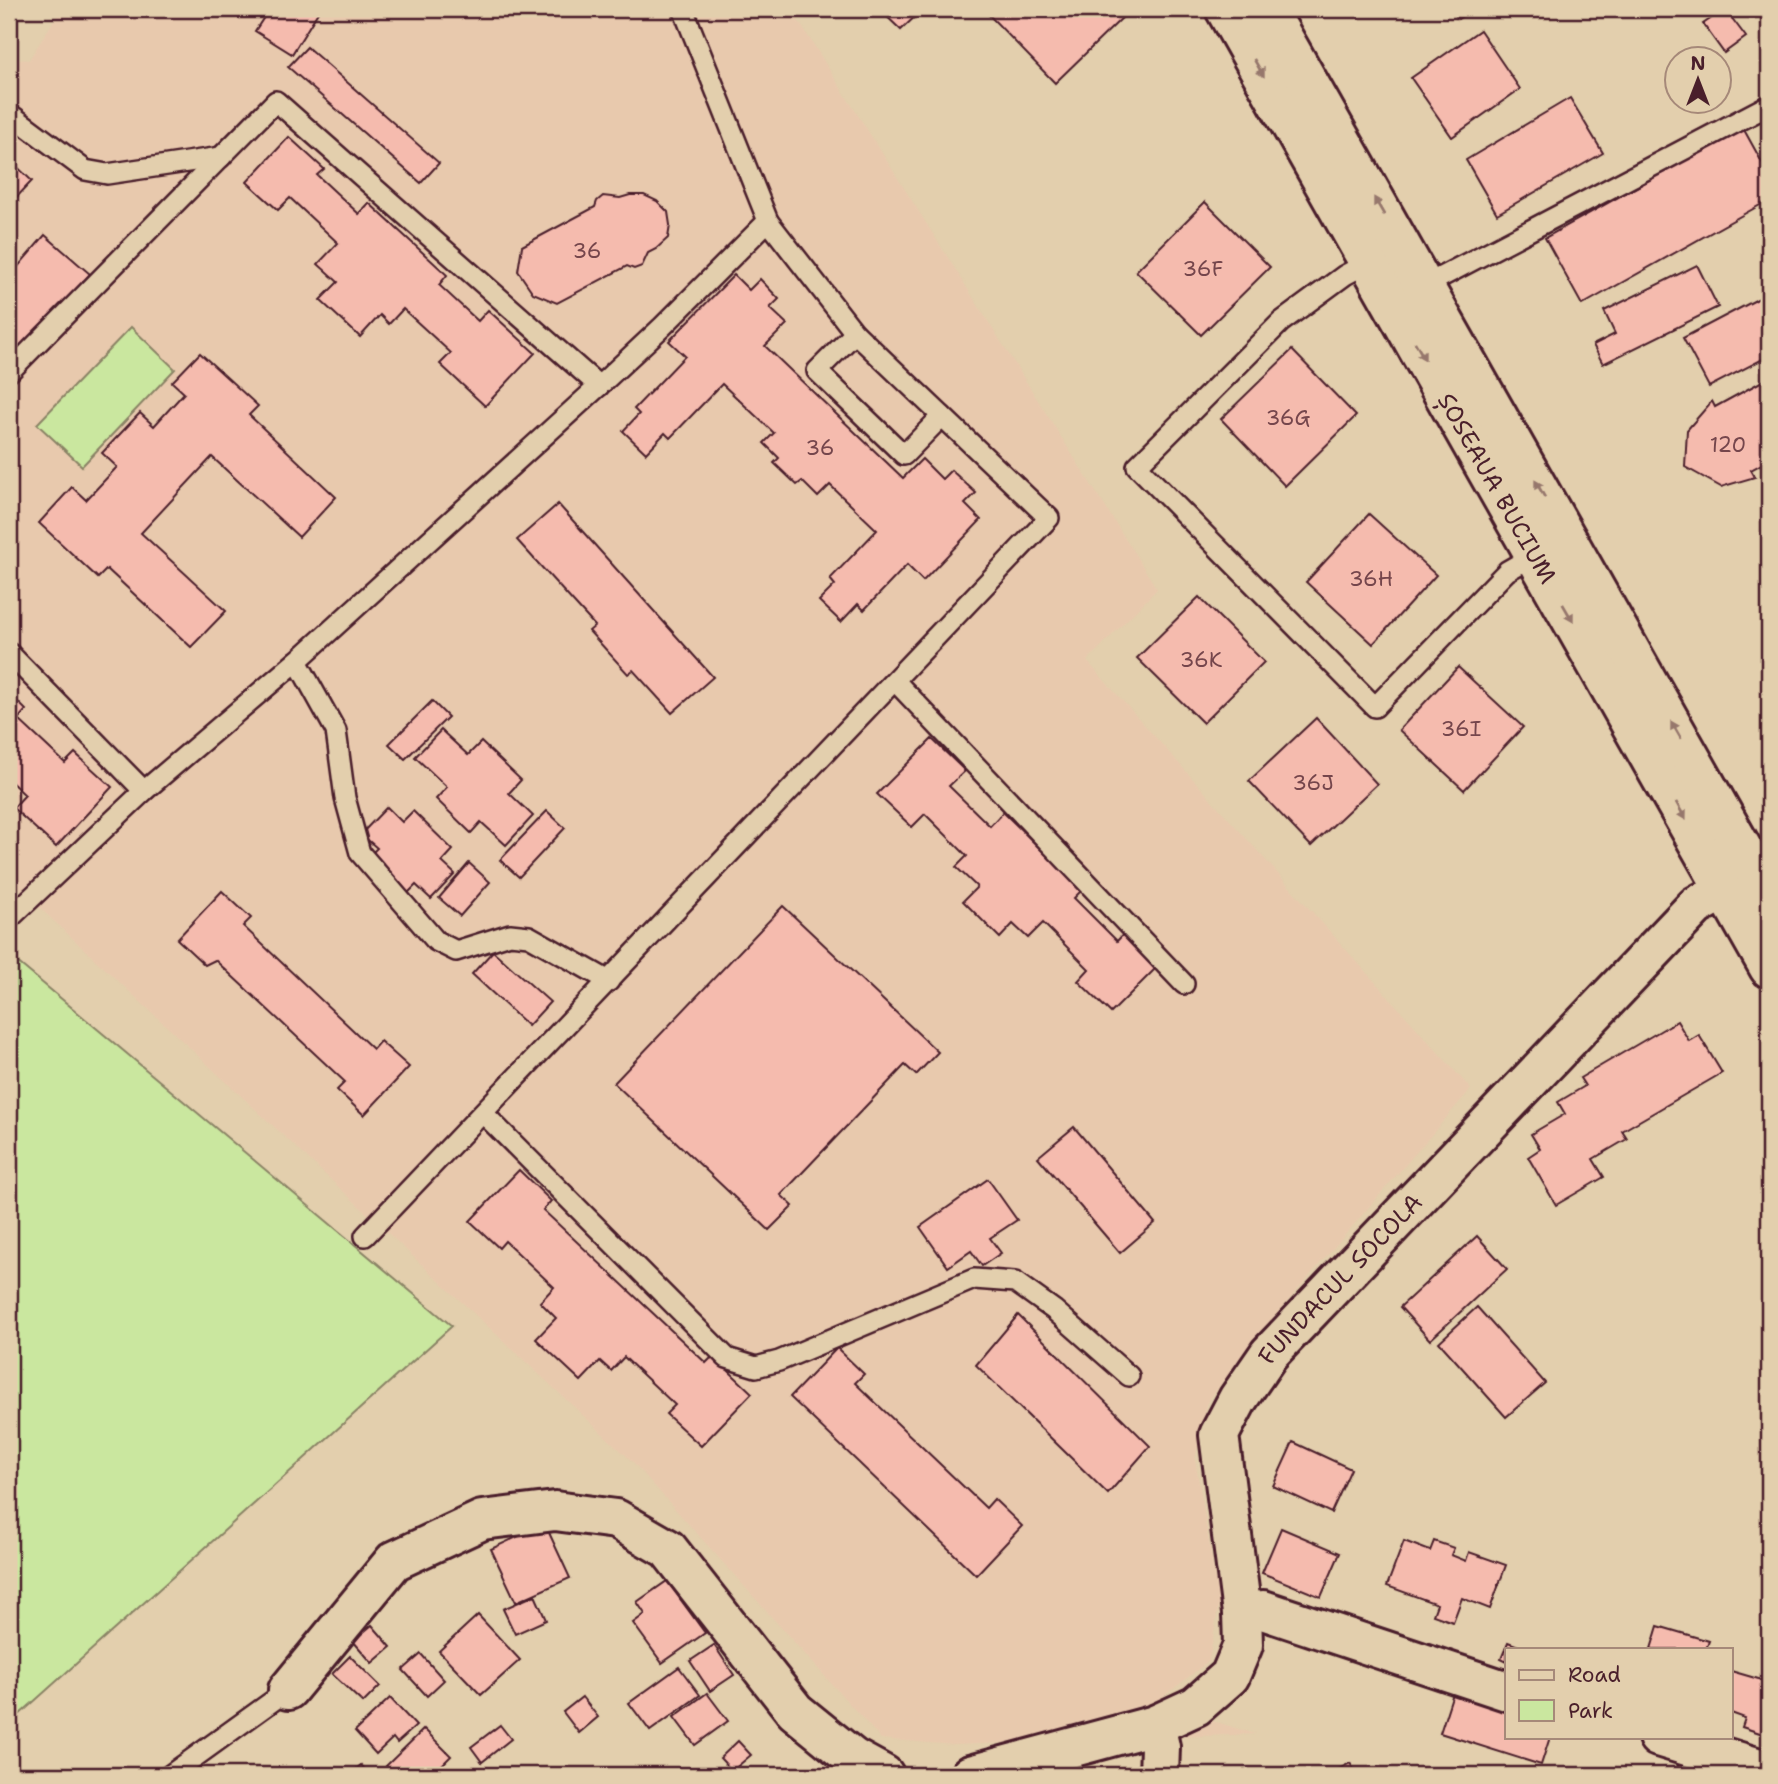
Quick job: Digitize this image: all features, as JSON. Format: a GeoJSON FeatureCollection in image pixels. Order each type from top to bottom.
{"type":"FeatureCollection","features":[{"type":"Feature","properties":{"kind":"street","name":"ȘOSEAUA BUCIUM"},"geometry":{"type":"LineString","coordinates":[[1225,9],[1385,253],[1550,545],[1750,886],[1769,968]]}},
{"type":"Feature","properties":{"kind":"street","name":"ȘOSEAUA BUCIUM"},"geometry":{"type":"LineString","coordinates":[[1267,9],[1385,253]]}},
{"type":"Feature","properties":{"kind":"street","name":"FUNDACUL SOCOLA"},"geometry":{"type":"LineString","coordinates":[[970,1775],[1155,1725],[1196,1706],[1230,1676],[1243,1645],[1242,1613],[1219,1435],[1238,1399],[1269,1354],[1696,906],[1750,886]]}},
{"type":"Feature","properties":{"kind":"street"},"geometry":{"type":"LineString","coordinates":[[288,1690],[394,1561],[482,1520],[555,1511],[616,1520],[668,1549],[795,1712],[853,1758],[884,1775]]}},
{"type":"Feature","properties":{"kind":"street"},"geometry":{"type":"LineString","coordinates":[[1242,1613],[1264,1610],[1505,1690]]}},
{"type":"Feature","properties":{"kind":"street"},"geometry":{"type":"LineString","coordinates":[[1155,1725],[1160,1747],[1158,1775]]}},
{"type":"Feature","properties":{"kind":"street"},"geometry":{"type":"LineString","coordinates":[[1661,1738],[1769,1770]]}},
{"type":"Feature","properties":{"kind":"lane"},"geometry":{"type":"LineString","coordinates":[[365,1236],[1049,518],[855,332],[768,221],[683,9]]}},
{"type":"Feature","properties":{"kind":"lane"},"geometry":{"type":"LineString","coordinates":[[9,372],[276,101],[599,386]]}},
{"type":"Feature","properties":{"kind":"lane"},"geometry":{"type":"LineString","coordinates":[[1409,295],[1769,105]]}},
{"type":"Feature","properties":{"kind":"lane"},"geometry":{"type":"LineString","coordinates":[[9,113],[85,170],[107,174],[221,157]]}},
{"type":"Feature","properties":{"kind":"lane"},"geometry":{"type":"LineString","coordinates":[[9,919],[144,791],[297,661],[599,386],[768,221]]}},
{"type":"Feature","properties":{"kind":"lane"},"geometry":{"type":"LineString","coordinates":[[1385,253],[1345,275],[1281,322],[1137,466],[1375,707],[1507,571],[1550,545]]}},
{"type":"Feature","properties":{"kind":"lane"},"geometry":{"type":"LineString","coordinates":[[855,332],[817,371],[904,455],[942,416]]}},
{"type":"Feature","properties":{"kind":"lane"},"geometry":{"type":"LineString","coordinates":[[9,653],[144,791]]}},
{"type":"Feature","properties":{"kind":"lane"},"geometry":{"type":"LineString","coordinates":[[297,661],[336,731],[345,798],[360,853],[436,941],[456,951],[510,934],[529,936],[609,981]]}},
{"type":"Feature","properties":{"kind":"lane"},"geometry":{"type":"LineString","coordinates":[[895,681],[1184,984]]}},
{"type":"Feature","properties":{"kind":"lane"},"geometry":{"type":"LineString","coordinates":[[483,1113],[727,1358],[756,1367],[779,1361],[974,1279],[1015,1282],[1054,1310],[1129,1376]]}},
{"type":"Feature","properties":{"kind":"lane"},"geometry":{"type":"LineString","coordinates":[[170,1775],[288,1690]]}},
{"type":"Feature","properties":{"kind":"shaded area"},"geometry":{"type":"Polygon","coordinates":[[[61,9],[791,9],[1157,589],[1087,661],[1471,1089],[1274,1317],[1208,1401],[1195,1459],[1219,1602],[1209,1661],[1155,1703],[1255,1734],[954,1745],[881,1739],[633,1462],[9,879],[9,59],[29,60],[61,9]]]}},
{"type":"Feature","properties":{"kind":"green space"},"geometry":{"type":"Polygon","coordinates":[[[131,327],[175,369],[82,466],[37,424],[131,327]]]}},
{"type":"Feature","properties":{"kind":"green space"},"geometry":{"type":"Polygon","coordinates":[[[9,955],[452,1326],[9,1724],[9,955]]]}},
{"type":"Feature","properties":{"kind":"building"},"geometry":{"type":"Polygon","coordinates":[[[265,9],[320,9],[292,54],[255,31],[268,11],[265,9]]]}},
{"type":"Feature","properties":{"kind":"building"},"geometry":{"type":"Polygon","coordinates":[[[879,9],[923,9],[901,30],[879,9]]]}},
{"type":"Feature","properties":{"kind":"building"},"geometry":{"type":"Polygon","coordinates":[[[989,9],[1118,9],[1125,15],[1055,83],[986,12],[989,9]]]}},
{"type":"Feature","properties":{"kind":"building"},"geometry":{"type":"Polygon","coordinates":[[[1451,9],[1474,9],[1458,19],[1451,9]]]}},
{"type":"Feature","properties":{"kind":"building"},"geometry":{"type":"Polygon","coordinates":[[[1725,9],[1746,37],[1732,47],[1719,46],[1703,24],[1725,9]]]}},
{"type":"Feature","properties":{"kind":"building"},"geometry":{"type":"Polygon","coordinates":[[[1480,30],[1520,89],[1452,137],[1411,78],[1480,30]]]}},
{"type":"Feature","properties":{"kind":"building"},"geometry":{"type":"Polygon","coordinates":[[[307,47],[439,163],[421,183],[288,67],[307,47]]]}},
{"type":"Feature","properties":{"kind":"building"},"geometry":{"type":"Polygon","coordinates":[[[1570,98],[1603,153],[1497,214],[1466,160],[1570,98]]]}},
{"type":"Feature","properties":{"kind":"building"},"geometry":{"type":"Polygon","coordinates":[[[1743,128],[1769,175],[1769,200],[1582,305],[1545,238],[1743,128]]]}},
{"type":"Feature","properties":{"kind":"building"},"geometry":{"type":"Polygon","coordinates":[[[289,137],[324,169],[317,175],[359,214],[369,203],[447,275],[439,285],[478,321],[488,310],[535,353],[485,406],[440,364],[451,353],[403,309],[389,324],[380,315],[360,337],[320,300],[338,282],[318,264],[338,243],[290,198],[278,210],[247,182],[289,137]]]}},
{"type":"Feature","properties":{"kind":"building"},"geometry":{"type":"Polygon","coordinates":[[[9,159],[32,181],[13,201],[9,196],[9,159]]]}},
{"type":"Feature","properties":{"kind":"building"},"geometry":{"type":"Polygon","coordinates":[[[644,195],[657,201],[668,212],[668,238],[648,253],[642,266],[634,269],[627,266],[557,303],[533,293],[518,271],[522,246],[595,207],[603,196],[620,198],[644,195]]]}},
{"type":"Feature","properties":{"kind":"building"},"geometry":{"type":"Polygon","coordinates":[[[1205,202],[1270,267],[1201,335],[1136,271],[1205,202]]]}},
{"type":"Feature","properties":{"kind":"building"},"geometry":{"type":"Polygon","coordinates":[[[45,235],[90,274],[9,365],[9,277],[45,235]]]}},
{"type":"Feature","properties":{"kind":"building"},"geometry":{"type":"Polygon","coordinates":[[[1697,265],[1718,307],[1603,364],[1593,345],[1615,334],[1604,311],[1697,265]]]}},
{"type":"Feature","properties":{"kind":"building"},"geometry":{"type":"Polygon","coordinates":[[[734,275],[749,290],[760,279],[779,299],[770,308],[787,324],[765,346],[903,478],[922,459],[942,479],[951,470],[976,493],[965,504],[981,520],[923,581],[907,565],[864,610],[858,604],[841,622],[819,601],[835,585],[830,579],[877,530],[830,485],[818,497],[802,481],[797,485],[774,463],[779,458],[764,443],[774,433],[722,384],[670,438],[665,433],[646,453],[623,431],[639,414],[634,409],[685,356],[669,341],[734,275]]]}},
{"type":"Feature","properties":{"kind":"building"},"geometry":{"type":"Polygon","coordinates":[[[1769,293],[1769,356],[1709,387],[1683,338],[1769,293]]]}},
{"type":"Feature","properties":{"kind":"building"},"geometry":{"type":"Polygon","coordinates":[[[1292,350],[1356,416],[1285,486],[1221,419],[1292,350]]]}},
{"type":"Feature","properties":{"kind":"building"},"geometry":{"type":"Polygon","coordinates":[[[200,353],[258,406],[249,415],[336,497],[299,537],[212,457],[141,533],[226,611],[191,647],[107,569],[98,578],[39,523],[72,487],[86,500],[117,467],[102,453],[140,413],[154,426],[184,393],[172,382],[200,353]]]}},
{"type":"Feature","properties":{"kind":"building"},"geometry":{"type":"Polygon","coordinates":[[[1768,378],[1769,460],[1751,470],[1755,477],[1721,487],[1685,467],[1687,430],[1712,401],[1715,407],[1768,378]]]}},
{"type":"Feature","properties":{"kind":"building"},"geometry":{"type":"Polygon","coordinates":[[[558,504],[713,677],[672,713],[633,670],[628,674],[589,631],[595,626],[517,540],[558,504]]]}},
{"type":"Feature","properties":{"kind":"building"},"geometry":{"type":"Polygon","coordinates":[[[1369,514],[1436,575],[1373,644],[1306,582],[1369,514]]]}},
{"type":"Feature","properties":{"kind":"building"},"geometry":{"type":"Polygon","coordinates":[[[1199,597],[1264,662],[1203,723],[1137,658],[1199,597]]]}},
{"type":"Feature","properties":{"kind":"building"},"geometry":{"type":"Polygon","coordinates":[[[1458,667],[1523,727],[1464,790],[1399,730],[1458,667]]]}},
{"type":"Feature","properties":{"kind":"building"},"geometry":{"type":"Polygon","coordinates":[[[9,693],[26,710],[18,719],[65,763],[75,753],[112,787],[56,847],[13,808],[25,795],[9,780],[9,693]]]}},
{"type":"Feature","properties":{"kind":"building"},"geometry":{"type":"Polygon","coordinates":[[[432,701],[448,717],[405,759],[389,744],[432,701]]]}},
{"type":"Feature","properties":{"kind":"building"},"geometry":{"type":"Polygon","coordinates":[[[1316,718],[1377,784],[1311,846],[1249,781],[1316,718]]]}},
{"type":"Feature","properties":{"kind":"building"},"geometry":{"type":"Polygon","coordinates":[[[441,730],[468,755],[481,742],[521,780],[509,793],[533,816],[506,845],[481,822],[471,833],[436,799],[447,787],[415,757],[441,730]]]}},
{"type":"Feature","properties":{"kind":"building"},"geometry":{"type":"Polygon","coordinates":[[[932,739],[965,771],[949,786],[990,826],[1003,812],[1082,890],[1074,898],[1117,941],[1128,929],[1162,962],[1111,1013],[1078,981],[1089,969],[1043,923],[1028,938],[1013,924],[1000,938],[963,901],[977,887],[956,867],[967,856],[925,814],[912,827],[877,794],[932,739]]]}},
{"type":"Feature","properties":{"kind":"building"},"geometry":{"type":"Polygon","coordinates":[[[387,807],[402,822],[413,811],[453,850],[442,862],[455,874],[431,899],[416,885],[407,894],[368,857],[377,848],[361,834],[387,807]]]}},
{"type":"Feature","properties":{"kind":"building"},"geometry":{"type":"Polygon","coordinates":[[[547,811],[565,828],[519,877],[500,860],[547,811]]]}},
{"type":"Feature","properties":{"kind":"building"},"geometry":{"type":"Polygon","coordinates":[[[469,863],[490,882],[460,916],[439,898],[469,863]]]}},
{"type":"Feature","properties":{"kind":"building"},"geometry":{"type":"Polygon","coordinates":[[[222,891],[251,918],[243,926],[373,1049],[380,1041],[409,1067],[364,1115],[337,1090],[345,1082],[215,960],[205,965],[177,939],[222,891]]]}},
{"type":"Feature","properties":{"kind":"building"},"geometry":{"type":"Polygon","coordinates":[[[783,906],[938,1052],[916,1075],[905,1065],[781,1195],[793,1206],[769,1230],[614,1083],[783,906]]]}},
{"type":"Feature","properties":{"kind":"building"},"geometry":{"type":"Polygon","coordinates":[[[493,951],[550,1002],[528,1026],[472,974],[493,951]]]}},
{"type":"Feature","properties":{"kind":"building"},"geometry":{"type":"Polygon","coordinates":[[[1677,1021],[1689,1041],[1699,1035],[1722,1073],[1622,1131],[1627,1139],[1593,1159],[1604,1177],[1556,1205],[1528,1157],[1540,1149],[1531,1134],[1565,1114],[1558,1102],[1585,1086],[1580,1078],[1677,1021]]]}},
{"type":"Feature","properties":{"kind":"building"},"geometry":{"type":"Polygon","coordinates":[[[1074,1127],[1155,1223],[1120,1253],[1038,1157],[1074,1127]]]}},
{"type":"Feature","properties":{"kind":"building"},"geometry":{"type":"Polygon","coordinates":[[[519,1170],[551,1201],[543,1210],[706,1363],[713,1356],[752,1393],[701,1446],[666,1414],[675,1405],[624,1357],[611,1371],[600,1361],[581,1381],[536,1339],[556,1318],[540,1302],[554,1287],[505,1241],[499,1248],[470,1221],[519,1170]]]}},
{"type":"Feature","properties":{"kind":"building"},"geometry":{"type":"Polygon","coordinates":[[[988,1179],[1017,1220],[990,1238],[1001,1253],[982,1266],[971,1251],[948,1267],[920,1227],[988,1179]]]}},
{"type":"Feature","properties":{"kind":"building"},"geometry":{"type":"Polygon","coordinates":[[[1477,1236],[1507,1269],[1430,1340],[1400,1307],[1477,1236]]]}},
{"type":"Feature","properties":{"kind":"building"},"geometry":{"type":"Polygon","coordinates":[[[1477,1307],[1545,1383],[1506,1417],[1439,1342],[1477,1307]]]}},
{"type":"Feature","properties":{"kind":"building"},"geometry":{"type":"Polygon","coordinates":[[[1018,1315],[1150,1446],[1108,1494],[976,1365],[1018,1315]]]}},
{"type":"Feature","properties":{"kind":"building"},"geometry":{"type":"Polygon","coordinates":[[[837,1348],[864,1374],[855,1383],[986,1508],[994,1499],[1022,1526],[976,1575],[790,1397],[837,1348]]]}},
{"type":"Feature","properties":{"kind":"building"},"geometry":{"type":"Polygon","coordinates":[[[1293,1442],[1351,1469],[1331,1513],[1273,1486],[1293,1442]]]}},
{"type":"Feature","properties":{"kind":"building"},"geometry":{"type":"Polygon","coordinates":[[[545,1524],[570,1578],[516,1602],[491,1549],[545,1524]]]}},
{"type":"Feature","properties":{"kind":"building"},"geometry":{"type":"Polygon","coordinates":[[[1281,1528],[1340,1553],[1321,1597],[1262,1573],[1281,1528]]]}},
{"type":"Feature","properties":{"kind":"building"},"geometry":{"type":"Polygon","coordinates":[[[1404,1541],[1430,1551],[1434,1541],[1454,1548],[1451,1555],[1466,1561],[1469,1552],[1506,1565],[1490,1609],[1462,1598],[1453,1622],[1433,1615],[1437,1604],[1387,1586],[1404,1541]]]}},
{"type":"Feature","properties":{"kind":"building"},"geometry":{"type":"Polygon","coordinates":[[[667,1581],[705,1633],[662,1663],[633,1623],[645,1614],[637,1602],[667,1581]]]}},
{"type":"Feature","properties":{"kind":"building"},"geometry":{"type":"Polygon","coordinates":[[[535,1595],[546,1620],[515,1634],[503,1609],[535,1595]]]}},
{"type":"Feature","properties":{"kind":"building"},"geometry":{"type":"Polygon","coordinates":[[[478,1615],[520,1660],[481,1695],[439,1651],[478,1615]]]}},
{"type":"Feature","properties":{"kind":"building"},"geometry":{"type":"Polygon","coordinates":[[[372,1625],[391,1647],[372,1663],[353,1641],[372,1625]]]}},
{"type":"Feature","properties":{"kind":"building"},"geometry":{"type":"Polygon","coordinates":[[[1658,1626],[1709,1641],[1706,1648],[1651,1648],[1658,1626]]]}},
{"type":"Feature","properties":{"kind":"building"},"geometry":{"type":"Polygon","coordinates":[[[1508,1642],[1523,1648],[1506,1648],[1508,1642]]]}},
{"type":"Feature","properties":{"kind":"building"},"geometry":{"type":"Polygon","coordinates":[[[714,1645],[734,1675],[710,1691],[690,1661],[714,1645]]]}},
{"type":"Feature","properties":{"kind":"building"},"geometry":{"type":"Polygon","coordinates":[[[421,1654],[444,1680],[427,1696],[403,1670],[421,1654]]]}},
{"type":"Feature","properties":{"kind":"building"},"geometry":{"type":"Polygon","coordinates":[[[350,1656],[380,1686],[363,1703],[332,1674],[350,1656]]]}},
{"type":"Feature","properties":{"kind":"building"},"geometry":{"type":"Polygon","coordinates":[[[679,1667],[700,1695],[650,1731],[629,1703],[679,1667]]]}},
{"type":"Feature","properties":{"kind":"building"},"geometry":{"type":"Polygon","coordinates":[[[1732,1671],[1769,1682],[1769,1736],[1742,1727],[1745,1718],[1732,1713],[1732,1671]]]}},
{"type":"Feature","properties":{"kind":"building"},"geometry":{"type":"Polygon","coordinates":[[[1454,1690],[1505,1706],[1505,1738],[1550,1738],[1541,1765],[1440,1733],[1454,1690]]]}},
{"type":"Feature","properties":{"kind":"building"},"geometry":{"type":"Polygon","coordinates":[[[707,1693],[728,1721],[695,1745],[674,1717],[707,1693]]]}},
{"type":"Feature","properties":{"kind":"building"},"geometry":{"type":"Polygon","coordinates":[[[582,1697],[598,1717],[579,1733],[563,1712],[582,1697]]]}},
{"type":"Feature","properties":{"kind":"building"},"geometry":{"type":"Polygon","coordinates":[[[390,1698],[416,1726],[397,1743],[393,1738],[376,1754],[355,1731],[390,1698]]]}},
{"type":"Feature","properties":{"kind":"building"},"geometry":{"type":"Polygon","coordinates":[[[500,1725],[511,1739],[482,1762],[471,1747],[500,1725]]]}},
{"type":"Feature","properties":{"kind":"building"},"geometry":{"type":"Polygon","coordinates":[[[424,1729],[451,1756],[432,1775],[395,1775],[386,1766],[424,1729]]]}},
{"type":"Feature","properties":{"kind":"building"},"geometry":{"type":"Polygon","coordinates":[[[738,1741],[751,1755],[732,1771],[720,1758],[738,1741]]]}},
{"type":"Feature","properties":{"kind":"building"},"geometry":{"type":"Polygon","coordinates":[[[1680,1760],[1724,1775],[1675,1775],[1680,1760]]]}},
{"type":"Feature","properties":{"kind":"building"},"geometry":{"type":"Polygon","coordinates":[[[1350,1763],[1357,1775],[1328,1775],[1350,1763]]]}},
{"type":"Feature","properties":{"kind":"building"},"geometry":{"type":"Polygon","coordinates":[[[361,1765],[370,1775],[349,1775],[361,1765]]]}}]}
